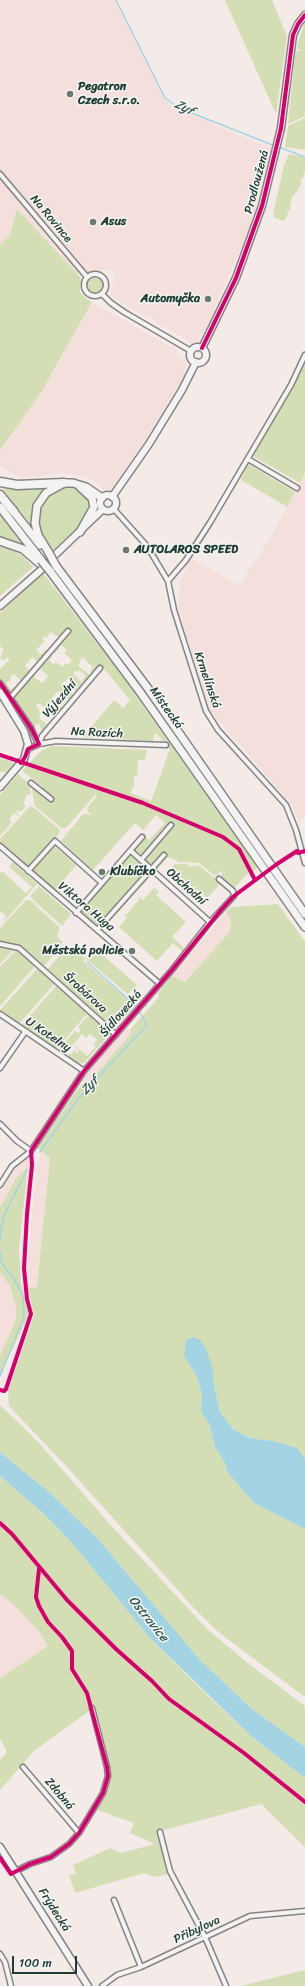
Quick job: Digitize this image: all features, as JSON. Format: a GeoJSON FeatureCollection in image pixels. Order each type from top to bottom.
{"type":"FeatureCollection","features":[{"type":"Feature","properties":{"kind":"highway"},"geometry":{"type":"LineString","coordinates":[[0,482],[17,485],[64,483],[77,484],[89,489],[102,498]]}},
{"type":"Feature","properties":{"kind":"highway"},"geometry":{"type":"LineString","coordinates":[[45,559],[36,529],[36,511],[39,502],[46,493],[64,483]]}},
{"type":"Feature","properties":{"kind":"highway"},"geometry":{"type":"LineString","coordinates":[[77,484],[94,502],[92,511],[80,532]]}},
{"type":"Feature","properties":{"kind":"highway","name":"Místecká"},"geometry":{"type":"LineString","coordinates":[[0,495],[14,512],[61,586],[140,692],[305,927]]}},
{"type":"Feature","properties":{"kind":"highway","name":"Místecká"},"geometry":{"type":"LineString","coordinates":[[0,508],[45,559]]}},
{"type":"Feature","properties":{"kind":"highway"},"geometry":{"type":"LineString","coordinates":[[0,541],[45,559]]}},
{"type":"Feature","properties":{"kind":"highway","name":"Místecká"},"geometry":{"type":"LineString","coordinates":[[51,570],[146,687],[305,914]]}},
{"type":"Feature","properties":{"kind":"main road","name":"Prodloužená"},"geometry":{"type":"LineString","coordinates":[[202,348],[224,306],[247,250],[262,206],[278,143],[284,112],[293,35],[305,14]]}},
{"type":"Feature","properties":{"kind":"main road"},"geometry":{"type":"LineString","coordinates":[[197,347],[202,348],[205,353],[205,358],[202,361],[196,362],[191,357],[191,351],[197,347]]}},
{"type":"Feature","properties":{"kind":"main road"},"geometry":{"type":"LineString","coordinates":[[112,497],[149,444],[182,390],[196,362]]}},
{"type":"Feature","properties":{"kind":"main road"},"geometry":{"type":"LineString","coordinates":[[107,495],[112,497],[115,502],[113,508],[108,510],[103,509],[100,504],[102,498],[107,495]]}},
{"type":"Feature","properties":{"kind":"main road"},"geometry":{"type":"LineString","coordinates":[[0,606],[45,559],[80,532],[103,509]]}},
{"type":"Feature","properties":{"kind":"main road"},"geometry":{"type":"LineString","coordinates":[[0,692],[24,732],[28,749],[24,759],[0,787]]}},
{"type":"Feature","properties":{"kind":"main road","name":"Frýdecká"},"geometry":{"type":"LineString","coordinates":[[0,1847],[88,1986]]}},
{"type":"Feature","properties":{"kind":"street","name":"Na Rovince"},"geometry":{"type":"LineString","coordinates":[[0,174],[87,277]]}},
{"type":"Feature","properties":{"kind":"street"},"geometry":{"type":"LineString","coordinates":[[96,274],[104,278],[106,287],[102,294],[95,296],[88,294],[84,288],[87,277],[96,274]]}},
{"type":"Feature","properties":{"kind":"street"},"geometry":{"type":"LineString","coordinates":[[102,294],[111,303],[124,312],[191,351]]}},
{"type":"Feature","properties":{"kind":"street"},"geometry":{"type":"LineString","coordinates":[[168,581],[186,560],[248,459],[291,384],[305,355]]}},
{"type":"Feature","properties":{"kind":"street"},"geometry":{"type":"LineString","coordinates":[[248,459],[297,488]]}},
{"type":"Feature","properties":{"kind":"street","name":"Krmelínská"},"geometry":{"type":"LineString","coordinates":[[113,508],[148,546],[168,581],[174,610],[206,711],[218,730],[283,802],[296,830],[305,862]]}},
{"type":"Feature","properties":{"kind":"street"},"geometry":{"type":"LineString","coordinates":[[10,698],[68,630]]}},
{"type":"Feature","properties":{"kind":"street","name":"Výjezdní"},"geometry":{"type":"LineString","coordinates":[[38,744],[42,736],[100,668]]}},
{"type":"Feature","properties":{"kind":"street"},"geometry":{"type":"LineString","coordinates":[[0,683],[31,728],[38,744]]}},
{"type":"Feature","properties":{"kind":"street","name":"Na Rozích"},"geometry":{"type":"LineString","coordinates":[[28,749],[38,744],[56,741],[166,746]]}},
{"type":"Feature","properties":{"kind":"street"},"geometry":{"type":"LineString","coordinates":[[31,783],[51,799]]}},
{"type":"Feature","properties":{"kind":"street"},"geometry":{"type":"LineString","coordinates":[[140,860],[171,825]]}},
{"type":"Feature","properties":{"kind":"street"},"geometry":{"type":"LineString","coordinates":[[76,913],[142,837]]}},
{"type":"Feature","properties":{"kind":"street"},"geometry":{"type":"LineString","coordinates":[[28,871],[55,841],[102,883]]}},
{"type":"Feature","properties":{"kind":"street","name":"Viktora Huga"},"geometry":{"type":"LineString","coordinates":[[0,846],[160,984]]}},
{"type":"Feature","properties":{"kind":"street","name":"Obchodní"},"geometry":{"type":"LineString","coordinates":[[131,851],[210,922]]}},
{"type":"Feature","properties":{"kind":"street"},"geometry":{"type":"LineString","coordinates":[[97,930],[164,855]]}},
{"type":"Feature","properties":{"kind":"street","name":"Šídlovecká"},"geometry":{"type":"LineString","coordinates":[[0,1185],[12,1166],[31,1151],[84,1071],[139,1009],[210,922],[234,896],[233,891],[219,879]]}},
{"type":"Feature","properties":{"kind":"street","name":"Šrobárova"},"geometry":{"type":"LineString","coordinates":[[0,944],[19,948],[116,1035]]}},
{"type":"Feature","properties":{"kind":"street","name":"U Kotelny"},"geometry":{"type":"LineString","coordinates":[[0,1014],[84,1071]]}},
{"type":"Feature","properties":{"kind":"street"},"geometry":{"type":"LineString","coordinates":[[0,1068],[25,1032]]}},
{"type":"Feature","properties":{"kind":"street"},"geometry":{"type":"LineString","coordinates":[[0,1124],[17,1142],[31,1151]]}},
{"type":"Feature","properties":{"kind":"street"},"geometry":{"type":"LineString","coordinates":[[16,1871],[50,1857],[69,1844],[79,1833],[103,1793],[108,1776],[108,1767],[92,1708]]}},
{"type":"Feature","properties":{"kind":"street","name":"Zdobná"},"geometry":{"type":"LineString","coordinates":[[23,1767],[79,1833]]}},
{"type":"Feature","properties":{"kind":"street"},"geometry":{"type":"LineString","coordinates":[[160,1832],[170,1871],[205,1938],[226,1986]]}},
{"type":"Feature","properties":{"kind":"street"},"geometry":{"type":"LineString","coordinates":[[114,1900],[141,1967]]}},
{"type":"Feature","properties":{"kind":"street","name":"Přibylova"},"geometry":{"type":"LineString","coordinates":[[102,1986],[117,1975],[141,1967],[256,1915],[305,1911]]}},
{"type":"Feature","properties":{"kind":"street"},"geometry":{"type":"LineString","coordinates":[[0,1954],[5,1962],[11,1986]]}},
{"type":"Feature","properties":{"kind":"shaded area"},"geometry":{"type":"Polygon","coordinates":[[[0,0],[115,0],[163,95],[171,106],[272,149],[250,228],[208,324],[198,341],[192,344],[165,327],[158,325],[153,319],[143,316],[112,296],[110,293],[115,277],[109,269],[78,275],[17,209],[10,235],[0,244],[0,0]]]}},
{"type":"Feature","properties":{"kind":"shaded area"},"geometry":{"type":"Polygon","coordinates":[[[93,303],[177,350],[175,355],[186,361],[187,365],[181,381],[142,445],[111,489],[105,491],[89,478],[65,473],[21,478],[0,465],[0,453],[57,366],[89,307],[93,303]]]}},
{"type":"Feature","properties":{"kind":"shaded area"},"geometry":{"type":"Polygon","coordinates":[[[305,473],[305,815],[299,822],[292,805],[210,711],[178,608],[181,579],[192,559],[239,585],[269,540],[305,473]]]}},
{"type":"Feature","properties":{"kind":"shaded area"},"geometry":{"type":"Polygon","coordinates":[[[226,912],[231,919],[230,931],[185,982],[172,976],[226,912]]]}},
{"type":"Feature","properties":{"kind":"shaded area"},"geometry":{"type":"Polygon","coordinates":[[[126,1026],[130,1030],[131,1034],[86,1085],[81,1080],[126,1026]]]}},
{"type":"Feature","properties":{"kind":"shaded area"},"geometry":{"type":"Polygon","coordinates":[[[42,1152],[50,1158],[37,1287],[28,1288],[28,1260],[37,1162],[42,1152]]]}},
{"type":"Feature","properties":{"kind":"shaded area"},"geometry":{"type":"Polygon","coordinates":[[[25,1157],[29,1160],[28,1166],[16,1178],[0,1207],[0,1187],[17,1161],[25,1157]]]}},
{"type":"Feature","properties":{"kind":"shaded area"},"geometry":{"type":"Polygon","coordinates":[[[0,1272],[10,1286],[16,1308],[16,1320],[0,1355],[0,1272]]]}},
{"type":"Feature","properties":{"kind":"shaded area"},"geometry":{"type":"Polygon","coordinates":[[[0,1594],[15,1606],[41,1634],[48,1646],[0,1678],[0,1594]]]}},
{"type":"Feature","properties":{"kind":"green space"},"geometry":{"type":"Polygon","coordinates":[[[225,0],[272,0],[287,36],[276,114],[225,0]]]}},
{"type":"Feature","properties":{"kind":"green space"},"geometry":{"type":"Polygon","coordinates":[[[305,22],[305,116],[288,124],[295,56],[296,51],[302,51],[297,49],[305,22]]]}},
{"type":"Feature","properties":{"kind":"green space"},"geometry":{"type":"Polygon","coordinates":[[[305,118],[305,150],[285,147],[288,126],[305,118]]]}},
{"type":"Feature","properties":{"kind":"green space"},"geometry":{"type":"Polygon","coordinates":[[[289,154],[305,157],[305,173],[303,175],[304,178],[301,178],[301,186],[292,197],[290,209],[287,213],[288,215],[284,221],[275,218],[273,214],[284,165],[289,154]]]}},
{"type":"Feature","properties":{"kind":"green space"},"geometry":{"type":"Polygon","coordinates":[[[17,209],[81,278],[80,292],[92,302],[43,389],[0,451],[0,244],[10,235],[17,209]]]}},
{"type":"Feature","properties":{"kind":"green space"},"geometry":{"type":"Polygon","coordinates":[[[95,277],[101,280],[104,286],[101,292],[95,295],[89,292],[86,286],[89,280],[95,277]]]}},
{"type":"Feature","properties":{"kind":"green space"},"geometry":{"type":"Polygon","coordinates":[[[305,363],[305,473],[300,483],[253,456],[293,388],[305,363]]]}},
{"type":"Feature","properties":{"kind":"green space"},"geometry":{"type":"Polygon","coordinates":[[[248,464],[295,492],[287,507],[241,480],[248,464]]]}},
{"type":"Feature","properties":{"kind":"green space"},"geometry":{"type":"Polygon","coordinates":[[[0,485],[48,486],[37,501],[34,530],[0,485]]]}},
{"type":"Feature","properties":{"kind":"green space"},"geometry":{"type":"Polygon","coordinates":[[[64,486],[78,488],[90,504],[76,529],[53,550],[42,537],[38,527],[37,512],[44,497],[64,486]]]}},
{"type":"Feature","properties":{"kind":"green space"},"geometry":{"type":"Polygon","coordinates":[[[0,515],[22,542],[20,544],[0,538],[0,515]]]}},
{"type":"Feature","properties":{"kind":"green space"},"geometry":{"type":"Polygon","coordinates":[[[0,544],[23,556],[33,567],[0,596],[0,544]]]}},
{"type":"Feature","properties":{"kind":"green space"},"geometry":{"type":"Polygon","coordinates":[[[43,573],[119,672],[257,866],[252,875],[250,871],[233,889],[221,878],[223,870],[215,876],[199,863],[179,862],[168,857],[103,929],[76,908],[142,834],[149,840],[165,823],[156,815],[143,830],[135,823],[93,870],[61,841],[83,814],[92,815],[88,812],[87,808],[97,796],[95,795],[66,828],[61,828],[34,805],[32,786],[41,789],[43,787],[22,771],[42,750],[53,746],[147,750],[145,760],[138,760],[137,776],[134,776],[135,784],[130,793],[151,801],[170,749],[156,733],[153,741],[83,737],[114,700],[123,708],[130,700],[100,664],[92,673],[90,672],[93,667],[82,657],[78,666],[90,675],[84,682],[82,680],[86,676],[79,670],[77,672],[75,671],[73,674],[83,683],[76,691],[74,690],[76,687],[69,678],[61,684],[73,695],[69,700],[58,691],[51,699],[62,708],[55,717],[39,703],[36,706],[39,709],[40,719],[48,725],[42,732],[39,723],[33,727],[13,699],[34,675],[34,678],[43,683],[48,676],[39,668],[51,655],[52,656],[49,660],[54,665],[56,662],[62,667],[65,663],[68,665],[72,660],[64,653],[67,650],[61,645],[55,653],[54,651],[68,634],[65,630],[58,637],[51,632],[46,638],[44,636],[42,638],[45,641],[36,650],[41,655],[45,650],[47,651],[38,662],[32,657],[25,666],[29,670],[33,665],[34,666],[21,681],[14,674],[10,677],[11,680],[6,683],[10,689],[16,686],[17,687],[10,695],[0,679],[0,669],[10,659],[7,657],[4,661],[0,658],[4,650],[0,646],[0,613],[43,573]]]}},
{"type":"Feature","properties":{"kind":"green space"},"geometry":{"type":"Polygon","coordinates":[[[0,758],[14,763],[6,772],[0,772],[0,758]]]}},
{"type":"Feature","properties":{"kind":"green space"},"geometry":{"type":"Polygon","coordinates":[[[18,774],[29,784],[31,794],[27,795],[23,804],[26,806],[21,812],[18,810],[16,812],[19,815],[18,816],[14,813],[9,820],[12,822],[0,836],[0,795],[18,774]]]}},
{"type":"Feature","properties":{"kind":"green space"},"geometry":{"type":"Polygon","coordinates":[[[30,806],[58,828],[60,832],[30,868],[0,841],[0,839],[30,806]]]}},
{"type":"Feature","properties":{"kind":"green space"},"geometry":{"type":"Polygon","coordinates":[[[52,846],[54,846],[76,865],[55,890],[32,870],[52,846]]]}},
{"type":"Feature","properties":{"kind":"green space"},"geometry":{"type":"Polygon","coordinates":[[[13,862],[37,884],[3,923],[6,916],[0,911],[0,873],[4,871],[4,873],[26,893],[32,887],[9,867],[13,862]]]}},
{"type":"Feature","properties":{"kind":"green space"},"geometry":{"type":"Polygon","coordinates":[[[175,864],[187,864],[189,867],[198,865],[221,883],[207,898],[197,889],[195,891],[194,890],[196,886],[193,887],[178,876],[179,874],[172,867],[175,864]]]}},
{"type":"Feature","properties":{"kind":"green space"},"geometry":{"type":"Polygon","coordinates":[[[39,886],[71,914],[62,926],[31,898],[31,895],[39,886]]]}},
{"type":"Feature","properties":{"kind":"green space"},"geometry":{"type":"Polygon","coordinates":[[[154,888],[159,892],[156,895],[186,922],[172,937],[185,949],[183,952],[173,943],[157,961],[119,927],[127,918],[124,915],[127,914],[139,900],[139,897],[143,900],[154,888]]]}},
{"type":"Feature","properties":{"kind":"green space"},"geometry":{"type":"Polygon","coordinates":[[[26,900],[30,900],[60,928],[57,936],[62,941],[62,945],[44,966],[48,969],[66,948],[71,948],[80,953],[85,959],[83,961],[135,1006],[84,1063],[78,1063],[68,1056],[68,1054],[71,1054],[76,1049],[75,1045],[78,1048],[75,1051],[77,1053],[79,1049],[87,1056],[96,1046],[93,1044],[97,1040],[90,1034],[86,1038],[82,1034],[72,1046],[68,1043],[65,1046],[67,1049],[62,1051],[64,1054],[58,1050],[75,1031],[78,1033],[81,1030],[78,1027],[88,1016],[87,1014],[56,1049],[22,1025],[57,985],[55,983],[19,1024],[0,1010],[38,968],[35,966],[0,1006],[0,967],[16,950],[14,949],[0,964],[0,928],[26,900]]]}},
{"type":"Feature","properties":{"kind":"green space"},"geometry":{"type":"Polygon","coordinates":[[[278,904],[305,942],[305,1459],[297,1448],[273,1441],[250,1438],[233,1429],[220,1412],[214,1384],[184,1356],[196,1375],[202,1394],[201,1411],[210,1426],[215,1447],[225,1463],[228,1473],[254,1503],[305,1529],[305,1697],[217,1631],[194,1608],[66,1466],[9,1406],[8,1392],[34,1315],[28,1288],[37,1287],[50,1158],[37,1148],[83,1082],[86,1085],[131,1034],[130,1030],[159,997],[158,993],[172,976],[185,982],[230,931],[231,919],[226,912],[231,907],[278,904]]]}},
{"type":"Feature","properties":{"kind":"green space"},"geometry":{"type":"Polygon","coordinates":[[[98,951],[137,985],[128,994],[138,1003],[85,958],[86,957],[90,960],[98,951]]]}},
{"type":"Feature","properties":{"kind":"green space"},"geometry":{"type":"Polygon","coordinates":[[[28,1166],[19,1250],[21,1284],[29,1314],[0,1375],[0,1355],[16,1320],[16,1308],[10,1286],[0,1272],[0,1207],[16,1178],[28,1166]]]}},
{"type":"Feature","properties":{"kind":"green space"},"geometry":{"type":"Polygon","coordinates":[[[0,1405],[38,1442],[107,1521],[207,1629],[249,1664],[305,1706],[305,1747],[252,1709],[200,1660],[99,1540],[50,1493],[0,1452],[0,1405]]]}},
{"type":"Feature","properties":{"kind":"green space"},"geometry":{"type":"Polygon","coordinates":[[[0,1476],[44,1514],[73,1544],[150,1638],[201,1689],[251,1736],[305,1778],[305,1847],[261,1804],[157,1832],[168,1874],[154,1877],[144,1873],[75,1893],[69,1875],[76,1874],[73,1865],[110,1848],[121,1853],[155,1844],[130,1833],[134,1823],[95,1809],[108,1789],[111,1776],[92,1709],[34,1751],[0,1790],[0,1760],[7,1752],[0,1738],[0,1678],[48,1646],[41,1634],[15,1606],[0,1594],[0,1476]]]}},
{"type":"Feature","properties":{"kind":"green space"},"geometry":{"type":"Polygon","coordinates":[[[305,1970],[305,1986],[241,1986],[305,1970]]]}},
{"type":"Feature","properties":{"kind":"water"},"geometry":{"type":"Polygon","coordinates":[[[194,1337],[201,1341],[207,1351],[212,1367],[220,1412],[233,1429],[250,1438],[273,1441],[297,1448],[305,1459],[305,1529],[254,1503],[228,1473],[225,1463],[215,1447],[210,1426],[201,1411],[202,1394],[196,1375],[184,1356],[186,1340],[194,1337]]]}},
{"type":"Feature","properties":{"kind":"water","name":"Ostravice"},"geometry":{"type":"Polygon","coordinates":[[[0,1452],[50,1493],[99,1540],[200,1660],[252,1709],[305,1747],[305,1778],[251,1736],[150,1638],[73,1544],[44,1514],[0,1476],[0,1452]]]}},
{"type":"Feature","properties":{"kind":"waterway","name":"Zyf"},"geometry":{"type":"LineString","coordinates":[[116,0],[165,98],[179,108],[275,146]]}},
{"type":"Feature","properties":{"kind":"waterway","name":"Zyf"},"geometry":{"type":"LineString","coordinates":[[279,147],[305,157]]}},
{"type":"Feature","properties":{"kind":"waterway","name":"Zyf"},"geometry":{"type":"LineString","coordinates":[[40,1152],[78,1099],[147,1025],[137,1007],[87,962]]}},
{"type":"Feature","properties":{"kind":"waterway","name":"Zyf"},"geometry":{"type":"LineString","coordinates":[[0,1239],[1,1228],[6,1211],[27,1170]]}},
{"type":"Feature","properties":{"kind":"waterway","name":"Zyf"},"geometry":{"type":"LineString","coordinates":[[0,1251],[2,1264],[14,1279],[23,1296],[24,1317],[0,1376]]}},
{"type":"Feature","properties":{"kind":"cycle path"},"geometry":{"type":"LineString","coordinates":[[202,348],[236,278],[262,206],[281,128],[293,35],[298,24],[305,15]]}},
{"type":"Feature","properties":{"kind":"cycle path"},"geometry":{"type":"LineString","coordinates":[[0,683],[31,728],[39,744],[28,749],[21,763]]}},
{"type":"Feature","properties":{"kind":"cycle path"},"geometry":{"type":"LineString","coordinates":[[0,755],[143,803],[223,837],[239,849],[255,880]]}},
{"type":"Feature","properties":{"kind":"cycle path"},"geometry":{"type":"LineString","coordinates":[[0,1390],[4,1391],[6,1389],[31,1314],[27,1299],[24,1268],[32,1165],[31,1151],[84,1071],[172,970],[221,910],[234,896],[277,864],[297,851],[298,853],[305,851]]}},
{"type":"Feature","properties":{"kind":"cycle path"},"geometry":{"type":"LineString","coordinates":[[0,1523],[12,1534],[67,1600],[169,1699],[244,1753],[305,1802]]}},
{"type":"Feature","properties":{"kind":"cycle path"},"geometry":{"type":"LineString","coordinates":[[0,1858],[11,1874],[30,1864],[51,1857],[69,1844],[79,1833],[103,1793],[108,1776],[107,1767],[87,1693],[72,1669],[72,1651],[62,1637],[48,1622],[39,1606],[36,1597],[39,1569]]}},
{"type":"Feature","properties":{"kind":"place","name":"Pegatron Czech s.r.o."},"geometry":{"type":"Point","coordinates":[70,94]}},
{"type":"Feature","properties":{"kind":"place","name":"Asus"},"geometry":{"type":"Point","coordinates":[93,222]}},
{"type":"Feature","properties":{"kind":"place","name":"Automyčka"},"geometry":{"type":"Point","coordinates":[208,299]}},
{"type":"Feature","properties":{"kind":"place","name":"AUTOLAROS SPEED"},"geometry":{"type":"Point","coordinates":[126,550]}},
{"type":"Feature","properties":{"kind":"place","name":"Klubíčko"},"geometry":{"type":"Point","coordinates":[102,872]}},
{"type":"Feature","properties":{"kind":"place","name":"Městská policie"},"geometry":{"type":"Point","coordinates":[132,951]}}]}
